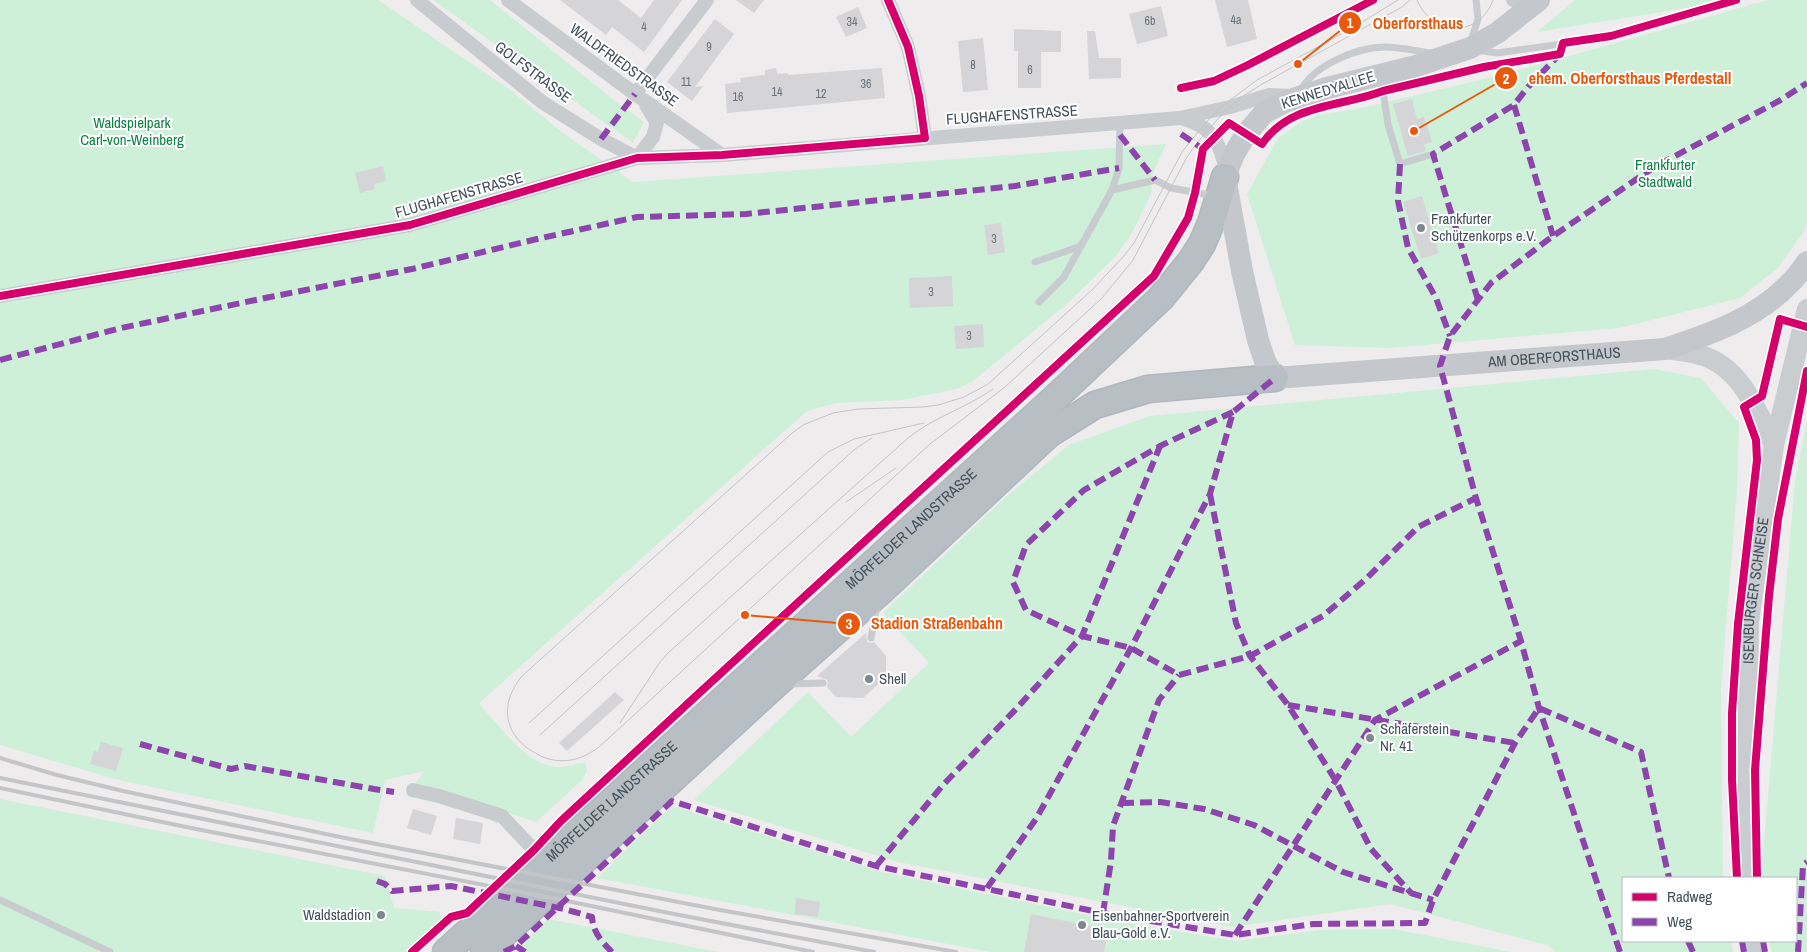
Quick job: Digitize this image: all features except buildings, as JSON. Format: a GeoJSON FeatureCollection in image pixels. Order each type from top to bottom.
{"type":"FeatureCollection","features":[{"type":"Feature","properties":{"kind":"highway","name":"MÖRFELDER LANDSTRASSE"},"geometry":{"type":"LineString","coordinates":[[446,952],[1055,398],[1161,298],[1191,261],[1202,244],[1211,223],[1223,182]]}},
{"type":"Feature","properties":{"kind":"highway","name":"MÖRFELDER LANDSTRASSE"},"geometry":{"type":"LineString","coordinates":[[484,952],[776,684],[880,592],[1049,434],[1095,405],[1148,389],[1274,378]]}},
{"type":"Feature","properties":{"kind":"main road","name":"KENNEDYALLEE"},"geometry":{"type":"LineString","coordinates":[[1223,182],[1239,144],[1258,118],[1272,108],[1298,97],[1460,52],[1497,33],[1537,1]]}},
{"type":"Feature","properties":{"kind":"main road"},"geometry":{"type":"LineString","coordinates":[[1223,182],[1258,340],[1264,361],[1274,378]]}},
{"type":"Feature","properties":{"kind":"main road","name":"AM OBERFORSTHAUS"},"geometry":{"type":"LineString","coordinates":[[1274,378],[1666,349],[1713,333],[1754,313],[1790,283],[1807,262]]}},
{"type":"Feature","properties":{"kind":"main road","name":"ISENBURGER SCHNEISE"},"geometry":{"type":"LineString","coordinates":[[1746,877],[1750,622],[1774,445],[1807,309]]}},
{"type":"Feature","properties":{"kind":"main road"},"geometry":{"type":"LineString","coordinates":[[1666,349],[1702,355],[1726,368],[1744,388],[1774,445]]}},
{"type":"Feature","properties":{"kind":"street","name":"GOLFSTRASSE"},"geometry":{"type":"LineString","coordinates":[[417,0],[542,102],[601,139],[637,158]]}},
{"type":"Feature","properties":{"kind":"street","name":"WALDFRIEDSTRASSE"},"geometry":{"type":"LineString","coordinates":[[508,0],[640,98],[722,155]]}},
{"type":"Feature","properties":{"kind":"street"},"geometry":{"type":"LineString","coordinates":[[637,158],[652,137],[657,123],[640,98],[707,0]]}},
{"type":"Feature","properties":{"kind":"street"},"geometry":{"type":"LineString","coordinates":[[888,0],[908,47],[919,96],[925,138]]}},
{"type":"Feature","properties":{"kind":"street"},"geometry":{"type":"LineString","coordinates":[[1513,0],[1537,1]]}},
{"type":"Feature","properties":{"kind":"street","name":"FLUGHAFENSTRASSE"},"geometry":{"type":"LineString","coordinates":[[0,296],[410,225],[637,158],[722,155],[1180,118],[1230,107],[1269,95],[1283,94],[1298,97]]}},
{"type":"Feature","properties":{"kind":"street","name":"FLUGHAFENSTRASSE"},"geometry":{"type":"LineString","coordinates":[[1180,118],[1199,125],[1212,135],[1221,150],[1223,182]]}},
{"type":"Feature","properties":{"kind":"street"},"geometry":{"type":"LineString","coordinates":[[414,790],[502,816],[534,850],[547,860]]}},
{"type":"Feature","properties":{"kind":"lane"},"geometry":{"type":"LineString","coordinates":[[1460,52],[1471,39],[1476,29],[1478,10],[1476,0]]}},
{"type":"Feature","properties":{"kind":"lane"},"geometry":{"type":"LineString","coordinates":[[1298,97],[1306,81],[1316,72],[1334,61],[1361,51],[1385,47],[1460,52],[1497,52],[1611,36],[1736,0]]}},
{"type":"Feature","properties":{"kind":"lane"},"geometry":{"type":"LineString","coordinates":[[1380,75],[1388,124],[1400,164],[1433,154]]}},
{"type":"Feature","properties":{"kind":"lane"},"geometry":{"type":"LineString","coordinates":[[1039,302],[1064,277],[1112,190],[1119,168],[1120,123]]}},
{"type":"Feature","properties":{"kind":"lane"},"geometry":{"type":"LineString","coordinates":[[1112,190],[1156,180],[1171,188],[1223,182]]}},
{"type":"Feature","properties":{"kind":"lane"},"geometry":{"type":"LineString","coordinates":[[1035,262],[1081,246]]}},
{"type":"Feature","properties":{"kind":"lane"},"geometry":{"type":"LineString","coordinates":[[871,638],[880,592]]}},
{"type":"Feature","properties":{"kind":"lane"},"geometry":{"type":"LineString","coordinates":[[776,684],[823,683]]}},
{"type":"Feature","properties":{"kind":"lane"},"geometry":{"type":"LineString","coordinates":[[0,900],[110,952]]}},
{"type":"Feature","properties":{"kind":"green space","name":"Waldspielpark Carl-von-Weinberg"},"geometry":{"type":"Polygon","coordinates":[[[0,0],[378,0],[509,89],[563,133],[633,182],[1166,144],[1153,173],[1151,194],[1132,233],[1116,256],[1069,302],[972,382],[956,389],[902,400],[836,403],[807,411],[479,703],[514,743],[531,757],[550,766],[560,767],[585,762],[587,771],[583,779],[536,822],[509,813],[497,824],[477,812],[406,796],[425,771],[385,780],[373,833],[118,780],[0,745],[0,0]]]}},
{"type":"Feature","properties":{"kind":"green space"},"geometry":{"type":"Polygon","coordinates":[[[433,0],[490,0],[615,101],[644,122],[633,143],[433,0]]]}},
{"type":"Feature","properties":{"kind":"green space"},"geometry":{"type":"Polygon","coordinates":[[[1575,0],[1714,0],[1693,7],[1537,32],[1575,0]]]}},
{"type":"Feature","properties":{"kind":"green space","name":"Frankfurter Stadtwald"},"geometry":{"type":"Polygon","coordinates":[[[1768,0],[1807,0],[1807,223],[1803,233],[1778,268],[1740,298],[1619,328],[1390,348],[1295,345],[1247,194],[1278,138],[1303,121],[1319,115],[1362,108],[1505,74],[1768,0]]]}},
{"type":"Feature","properties":{"kind":"green space"},"geometry":{"type":"Polygon","coordinates":[[[1654,369],[1701,378],[1739,423],[1737,489],[1721,689],[1723,877],[1622,877],[1622,942],[1731,942],[1733,952],[1556,952],[1547,945],[1390,904],[1232,927],[898,862],[694,800],[808,692],[851,737],[929,663],[883,613],[1009,494],[1069,445],[1150,416],[1654,369]]]}},
{"type":"Feature","properties":{"kind":"green space"},"geometry":{"type":"Polygon","coordinates":[[[1807,420],[1807,952],[1771,952],[1769,942],[1797,942],[1797,877],[1761,877],[1795,481],[1807,420]]]}},
{"type":"Feature","properties":{"kind":"green space"},"geometry":{"type":"Polygon","coordinates":[[[0,799],[385,876],[394,908],[440,912],[442,921],[408,952],[0,952],[0,799]]]}},
{"type":"Feature","properties":{"kind":"green space"},"geometry":{"type":"Polygon","coordinates":[[[672,806],[882,872],[1111,920],[1236,941],[1320,930],[1393,929],[1511,952],[991,952],[597,878],[672,806]]]}},
{"type":"Feature","properties":{"kind":"green space"},"geometry":{"type":"Polygon","coordinates":[[[548,919],[718,952],[515,952],[548,919]]]}},
{"type":"Feature","properties":{"kind":"tram line"},"geometry":{"type":"LineString","coordinates":[[1398,0],[1354,27],[1257,80],[1217,110],[1182,152],[1134,243],[1123,257],[1092,290],[988,384],[964,397],[938,405],[858,409],[833,413],[803,425],[791,434],[522,676],[514,687],[507,709],[508,720],[517,739],[537,754],[558,761],[579,758],[599,747],[930,444],[1005,387],[1102,298],[1133,260],[1187,157],[1223,113],[1243,96],[1264,83],[1402,7],[1410,0]]}},
{"type":"Feature","properties":{"kind":"tram line"},"geometry":{"type":"LineString","coordinates":[[1417,0],[1424,12],[1433,21],[1455,28],[1467,27],[1477,22],[1486,13],[1493,0]]}},
{"type":"Feature","properties":{"kind":"tram line"},"geometry":{"type":"LineString","coordinates":[[620,723],[660,662],[668,653],[908,438],[928,424],[993,389]]}},
{"type":"Feature","properties":{"kind":"tram line"},"geometry":{"type":"LineString","coordinates":[[529,723],[828,452],[854,439],[924,423]]}},
{"type":"Feature","properties":{"kind":"tram line"},"geometry":{"type":"LineString","coordinates":[[540,735],[855,449],[872,438]]}},
{"type":"Feature","properties":{"kind":"tram line"},"geometry":{"type":"LineString","coordinates":[[846,502],[896,468]]}},
{"type":"Feature","properties":{"kind":"railway"},"geometry":{"type":"LineString","coordinates":[[0,758],[57,775],[123,791],[340,837],[720,910],[956,952]]}},
{"type":"Feature","properties":{"kind":"railway"},"geometry":{"type":"LineString","coordinates":[[0,778],[674,914],[874,952]]}},
{"type":"Feature","properties":{"kind":"railway"},"geometry":{"type":"LineString","coordinates":[[0,788],[813,952]]}},
{"type":"Feature","properties":{"kind":"marked path"},"geometry":{"type":"LineString","coordinates":[[1478,300],[1433,154],[1514,105],[1528,87],[1559,55]]}},
{"type":"Feature","properties":{"kind":"marked path"},"geometry":{"type":"LineString","coordinates":[[1620,952],[1539,708],[1521,641],[1476,498],[1440,366],[1450,336],[1491,283],[1553,236],[1656,166],[1779,101],[1807,83]]}},
{"type":"Feature","properties":{"kind":"marked path"},"geometry":{"type":"LineString","coordinates":[[601,139],[635,94]]}},
{"type":"Feature","properties":{"kind":"marked path"},"geometry":{"type":"LineString","coordinates":[[1514,105],[1553,236]]}},
{"type":"Feature","properties":{"kind":"marked path"},"geometry":{"type":"LineString","coordinates":[[1181,134],[1203,149]]}},
{"type":"Feature","properties":{"kind":"marked path"},"geometry":{"type":"LineString","coordinates":[[1120,135],[1155,180]]}},
{"type":"Feature","properties":{"kind":"marked path"},"geometry":{"type":"LineString","coordinates":[[1400,164],[1398,201],[1408,248],[1436,298],[1450,336]]}},
{"type":"Feature","properties":{"kind":"marked path"},"geometry":{"type":"LineString","coordinates":[[0,360],[121,328],[412,269],[637,217],[746,214],[1015,186],[1119,168]]}},
{"type":"Feature","properties":{"kind":"marked path"},"geometry":{"type":"LineString","coordinates":[[987,888],[1036,819],[1131,648],[1210,494],[1233,412],[1275,378]]}},
{"type":"Feature","properties":{"kind":"marked path"},"geometry":{"type":"LineString","coordinates":[[1233,412],[1160,446],[1084,490],[1026,545],[1013,582],[1026,610],[1082,636],[1131,648],[1179,675],[1250,656],[1323,616],[1367,578],[1418,527],[1476,498]]}},
{"type":"Feature","properties":{"kind":"marked path"},"geometry":{"type":"LineString","coordinates":[[876,866],[943,785],[1017,708],[1082,636],[1160,446]]}},
{"type":"Feature","properties":{"kind":"marked path"},"geometry":{"type":"LineString","coordinates":[[1210,494],[1236,623],[1250,656],[1288,705],[1336,781],[1371,849],[1411,893]]}},
{"type":"Feature","properties":{"kind":"marked path"},"geometry":{"type":"LineString","coordinates":[[1235,935],[1375,720],[1521,641]]}},
{"type":"Feature","properties":{"kind":"marked path"},"geometry":{"type":"LineString","coordinates":[[1103,913],[1111,861],[1113,826],[1159,700],[1179,675]]}},
{"type":"Feature","properties":{"kind":"marked path"},"geometry":{"type":"LineString","coordinates":[[1288,705],[1515,743]]}},
{"type":"Feature","properties":{"kind":"marked path"},"geometry":{"type":"LineString","coordinates":[[504,952],[516,946],[672,801],[876,866],[1103,913],[1235,935],[1313,924],[1425,923],[1433,900],[1515,743],[1539,708],[1641,752],[1669,877]]}},
{"type":"Feature","properties":{"kind":"marked path"},"geometry":{"type":"LineString","coordinates":[[140,744],[231,769],[245,766],[394,792]]}},
{"type":"Feature","properties":{"kind":"marked path"},"geometry":{"type":"LineString","coordinates":[[1122,803],[1160,802],[1204,809],[1254,825],[1343,872],[1433,900]]}},
{"type":"Feature","properties":{"kind":"marked path"},"geometry":{"type":"LineString","coordinates":[[1798,952],[1803,865],[1807,862]]}},
{"type":"Feature","properties":{"kind":"marked path"},"geometry":{"type":"LineString","coordinates":[[377,881],[385,884],[392,891],[451,886],[564,909],[592,917],[598,936],[612,952]]}},
{"type":"Feature","properties":{"kind":"marked path"},"geometry":{"type":"LineString","coordinates":[[1688,942],[1693,952]]}},
{"type":"Feature","properties":{"kind":"marked path"},"geometry":{"type":"LineString","coordinates":[[1742,942],[1744,952]]}},
{"type":"Feature","properties":{"kind":"marked path"},"geometry":{"type":"LineString","coordinates":[[1763,942],[1765,952]]}},
{"type":"Feature","properties":{"kind":"marked path"},"geometry":{"type":"LineString","coordinates":[[516,946],[525,952]]}},
{"type":"Feature","properties":{"kind":"cycle path"},"geometry":{"type":"LineString","coordinates":[[0,296],[410,225],[637,158],[722,155],[925,138],[919,96],[908,47],[888,0]]}},
{"type":"Feature","properties":{"kind":"cycle path"},"geometry":{"type":"LineString","coordinates":[[1181,88],[1214,81],[1373,0]]}},
{"type":"Feature","properties":{"kind":"cycle path"},"geometry":{"type":"LineString","coordinates":[[412,952],[451,917],[467,913],[534,850],[561,821],[1154,276],[1188,218],[1195,193],[1203,149],[1229,123],[1262,144],[1287,121],[1302,113],[1318,108],[1484,67],[1560,54],[1563,43],[1611,36],[1736,0]]}},
{"type":"Feature","properties":{"kind":"cycle path"},"geometry":{"type":"LineString","coordinates":[[1737,877],[1732,780],[1732,713],[1738,624],[1757,460],[1756,440],[1744,407],[1762,396],[1780,319],[1807,327]]}},
{"type":"Feature","properties":{"kind":"cycle path"},"geometry":{"type":"LineString","coordinates":[[1757,877],[1755,770],[1769,596],[1778,519],[1807,371]]}},
{"type":"Feature","properties":{"kind":"place","name":"Oberforsthaus"},"geometry":{"type":"Point","coordinates":[1298,64]}},
{"type":"Feature","properties":{"kind":"place","name":"ehem. Oberforsthaus Pferdestall"},"geometry":{"type":"Point","coordinates":[1414,131]}},
{"type":"Feature","properties":{"kind":"place","name":"Frankfurter Schützenkorps e.V."},"geometry":{"type":"Point","coordinates":[1421,228]}},
{"type":"Feature","properties":{"kind":"place","name":"Stadion Straßenbahn"},"geometry":{"type":"Point","coordinates":[745,615]}},
{"type":"Feature","properties":{"kind":"place","name":"Shell"},"geometry":{"type":"Point","coordinates":[869,679]}},
{"type":"Feature","properties":{"kind":"place","name":"Schäferstein Nr. 41"},"geometry":{"type":"Point","coordinates":[1370,738]}},
{"type":"Feature","properties":{"kind":"place","name":"Waldstadion"},"geometry":{"type":"Point","coordinates":[381,915]}},
{"type":"Feature","properties":{"kind":"place","name":"Eisenbahner-Sportverein Blau-Gold e.V."},"geometry":{"type":"Point","coordinates":[1082,925]}}]}
